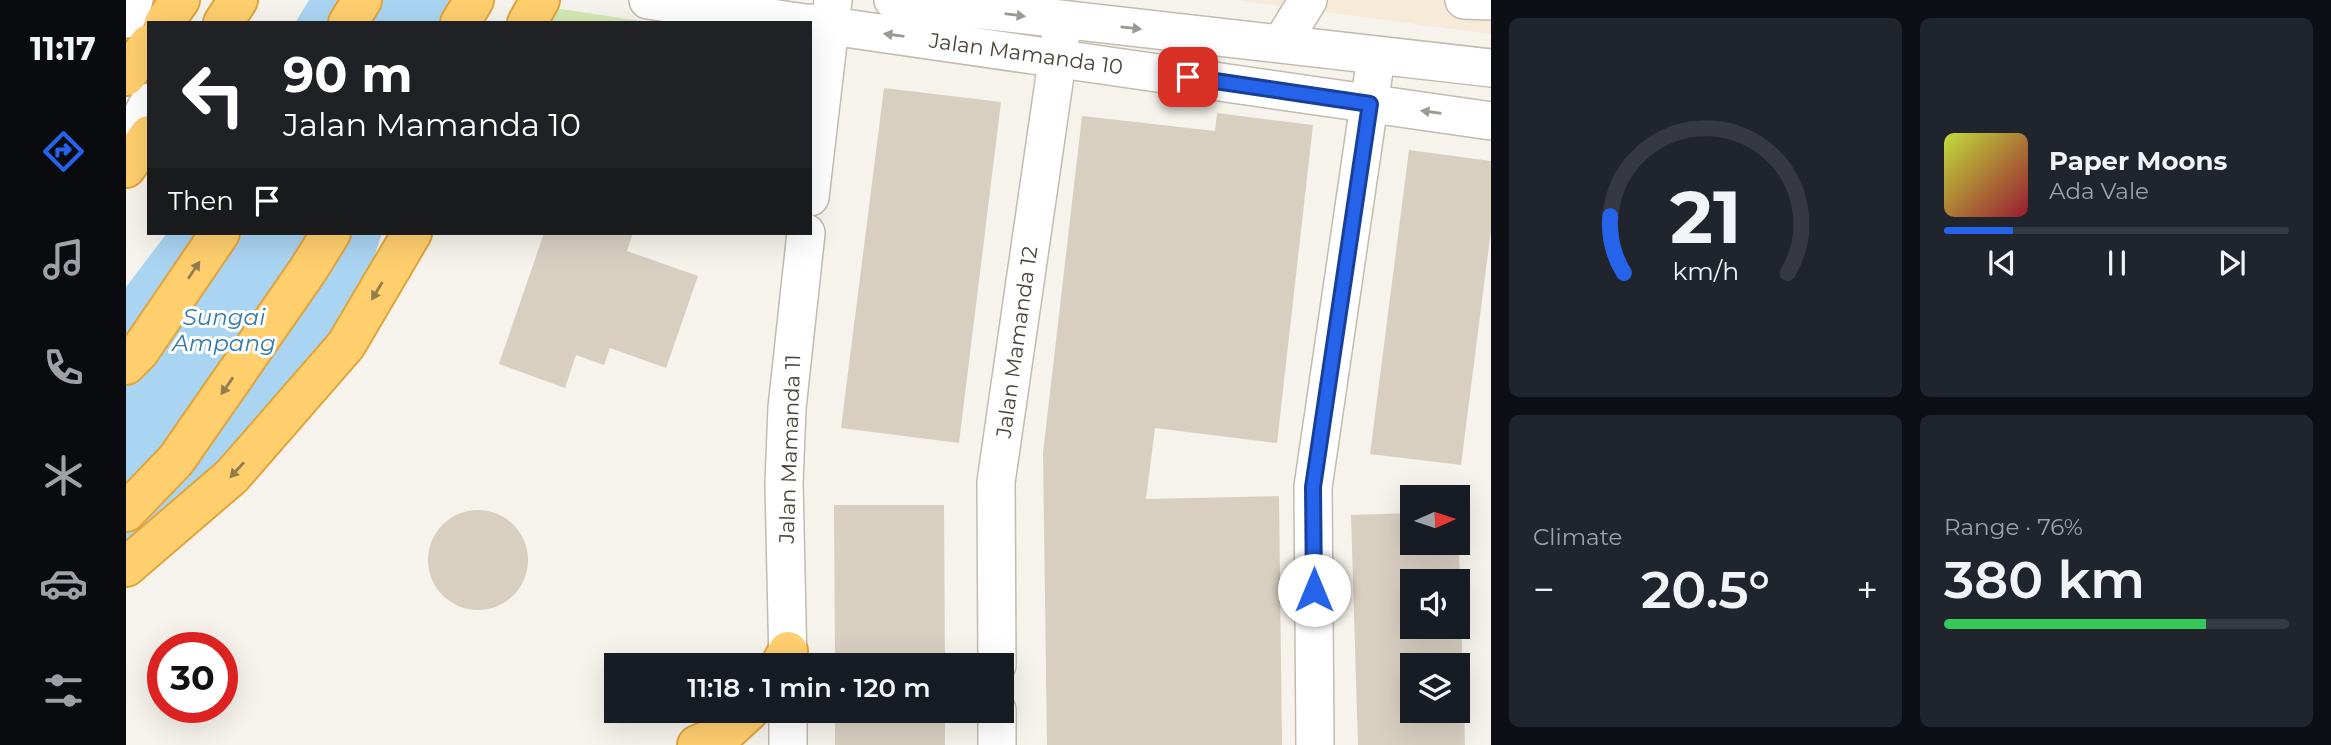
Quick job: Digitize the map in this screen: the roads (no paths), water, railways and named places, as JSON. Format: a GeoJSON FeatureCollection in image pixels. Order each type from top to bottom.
{"type":"FeatureCollection","features":[{"type":"Feature","properties":{"kind":"highway"},"geometry":{"type":"LineString","coordinates":[[165,21],[180,0]]}},
{"type":"Feature","properties":{"kind":"highway"},"geometry":{"type":"LineString","coordinates":[[224,21],[238,0]]}},
{"type":"Feature","properties":{"kind":"highway"},"geometry":{"type":"LineString","coordinates":[[349,21],[362,0]]}},
{"type":"Feature","properties":{"kind":"highway"},"geometry":{"type":"LineString","coordinates":[[461,21],[474,0]]}},
{"type":"Feature","properties":{"kind":"highway"},"geometry":{"type":"LineString","coordinates":[[528,21],[540,0]]}},
{"type":"Feature","properties":{"kind":"highway"},"geometry":{"type":"LineString","coordinates":[[126,76],[147,47]]}},
{"type":"Feature","properties":{"kind":"highway"},"geometry":{"type":"LineString","coordinates":[[126,168],[147,138]]}},
{"type":"Feature","properties":{"kind":"highway"},"geometry":{"type":"LineString","coordinates":[[126,365],[139,352],[219,235]]}},
{"type":"Feature","properties":{"kind":"highway"},"geometry":{"type":"LineString","coordinates":[[126,512],[176,460],[309,270],[330,235]]}},
{"type":"Feature","properties":{"kind":"highway"},"geometry":{"type":"LineString","coordinates":[[126,567],[232,476],[346,345],[411,235]]}},
{"type":"Feature","properties":{"kind":"highway"},"geometry":{"type":"LineString","coordinates":[[697,745],[725,733],[736,723]]}},
{"type":"Feature","properties":{"kind":"street"},"geometry":{"type":"LineString","coordinates":[[126,19],[134,0]]}},
{"type":"Feature","properties":{"kind":"street"},"geometry":{"type":"LineString","coordinates":[[181,21],[188,0]]}},
{"type":"Feature","properties":{"kind":"street","name":"Jalan Mamanda 10"},"geometry":{"type":"LineString","coordinates":[[648,0],[819,18],[1058,58],[1491,121]]}},
{"type":"Feature","properties":{"kind":"street","name":"Jalan Mamanda 10"},"geometry":{"type":"LineString","coordinates":[[893,0],[1491,68]]}},
{"type":"Feature","properties":{"kind":"street"},"geometry":{"type":"LineString","coordinates":[[1282,44],[1308,0]]}},
{"type":"Feature","properties":{"kind":"street"},"geometry":{"type":"LineString","coordinates":[[1464,0],[1491,1]]}},
{"type":"Feature","properties":{"kind":"street"},"geometry":{"type":"LineString","coordinates":[[812,157],[819,18]]}},
{"type":"Feature","properties":{"kind":"street","name":"Jalan Mamanda 12"},"geometry":{"type":"LineString","coordinates":[[996,653],[996,482],[1063,20]]}},
{"type":"Feature","properties":{"kind":"street"},"geometry":{"type":"LineString","coordinates":[[1315,745],[1313,487],[1376,57]]}},
{"type":"Feature","properties":{"kind":"street"},"geometry":{"type":"LineString","coordinates":[[126,103],[147,88]]}},
{"type":"Feature","properties":{"kind":"street"},"geometry":{"type":"LineString","coordinates":[[126,147],[147,106]]}},
{"type":"Feature","properties":{"kind":"street","name":"Jalan Mamanda 11"},"geometry":{"type":"LineString","coordinates":[[785,653],[784,483],[787,408],[806,235]]}},
{"type":"Feature","properties":{"kind":"street"},"geometry":{"type":"LineString","coordinates":[[788,723],[788,745]]}},
{"type":"Feature","properties":{"kind":"street"},"geometry":{"type":"LineString","coordinates":[[997,723],[997,745]]}},
{"type":"Feature","properties":{"kind":"water"},"geometry":{"type":"Polygon","coordinates":[[[309,0],[470,0],[461,21],[296,21],[309,0]]]}},
{"type":"Feature","properties":{"kind":"water","name":"Sungai Ampang"},"geometry":{"type":"Polygon","coordinates":[[[165,235],[381,235],[358,307],[126,577],[126,287],[165,235]]]}}]}
